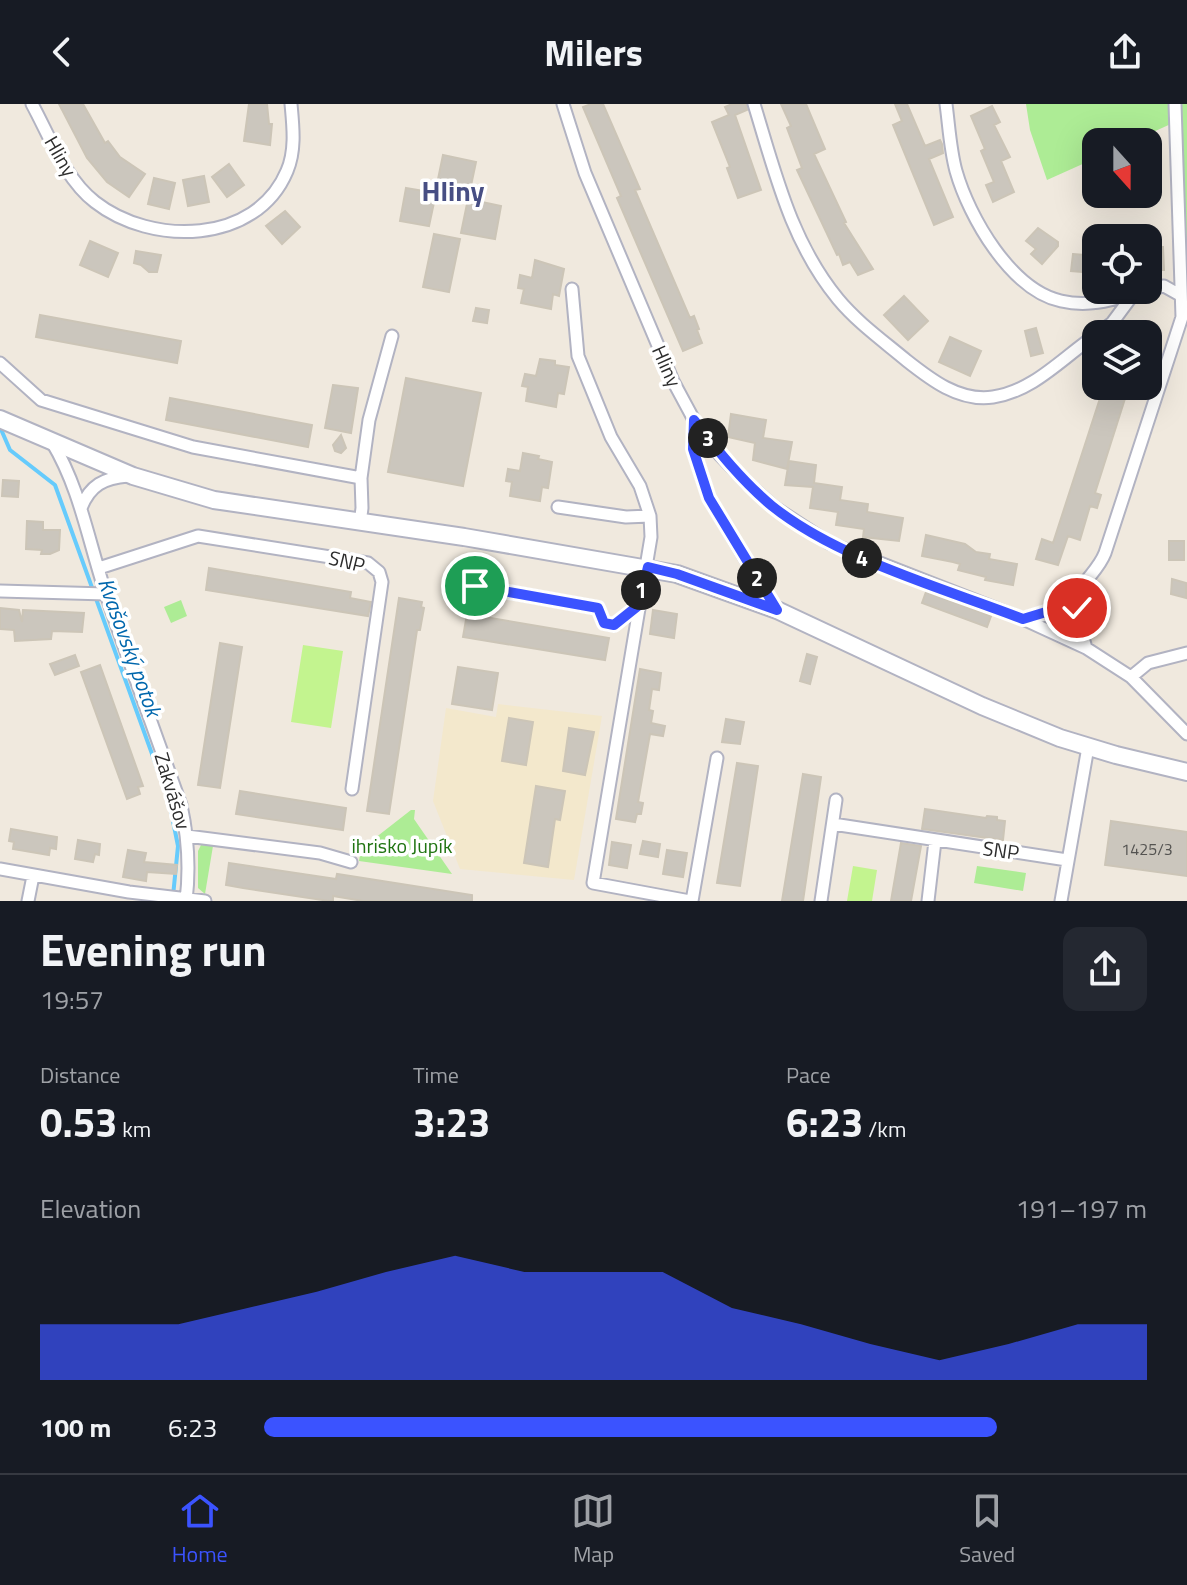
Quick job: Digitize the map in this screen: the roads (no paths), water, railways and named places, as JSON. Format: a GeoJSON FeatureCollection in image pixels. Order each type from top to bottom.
{"type":"FeatureCollection","features":[{"type":"Feature","properties":{"kind":"main road"},"geometry":{"type":"LineString","coordinates":[[2,420],[133,476],[214,500],[677,574],[777,610],[982,706],[1088,747],[1187,772]]}},
{"type":"Feature","properties":{"kind":"street","name":"Hliny"},"geometry":{"type":"LineString","coordinates":[[32,104],[74,180],[88,197],[111,214],[135,225],[175,232],[204,231],[228,224],[265,203],[280,184],[289,164],[293,138],[291,104]]}},
{"type":"Feature","properties":{"kind":"street","name":"Hliny"},"geometry":{"type":"LineString","coordinates":[[563,104],[585,173],[673,381],[694,420],[720,455],[747,483],[807,530],[858,556],[1023,619],[1086,648],[1131,677],[1187,734]]}},
{"type":"Feature","properties":{"kind":"street"},"geometry":{"type":"LineString","coordinates":[[754,104],[791,220],[814,265],[848,310],[929,377],[960,393],[981,398],[999,396],[1031,384],[1082,345]]}},
{"type":"Feature","properties":{"kind":"street"},"geometry":{"type":"LineString","coordinates":[[946,104],[957,173],[971,209],[994,247],[1019,277],[1045,295],[1060,301],[1082,303]]}},
{"type":"Feature","properties":{"kind":"street"},"geometry":{"type":"LineString","coordinates":[[1023,619],[1046,612],[1080,589],[1096,570],[1105,553],[1181,322],[1175,104]]}},
{"type":"Feature","properties":{"kind":"street"},"geometry":{"type":"LineString","coordinates":[[1162,287],[1180,295]]}},
{"type":"Feature","properties":{"kind":"street"},"geometry":{"type":"LineString","coordinates":[[572,289],[578,356],[611,437],[640,486],[650,516],[651,537],[593,883],[691,901],[717,758]]}},
{"type":"Feature","properties":{"kind":"street"},"geometry":{"type":"LineString","coordinates":[[360,523],[361,478],[369,420],[392,336]]}},
{"type":"Feature","properties":{"kind":"street"},"geometry":{"type":"LineString","coordinates":[[0,363],[41,400],[193,447],[361,478]]}},
{"type":"Feature","properties":{"kind":"street"},"geometry":{"type":"LineString","coordinates":[[694,420],[693,449],[709,498],[777,610]]}},
{"type":"Feature","properties":{"kind":"street","name":"Zakvášov"},"geometry":{"type":"LineString","coordinates":[[51,442],[64,462],[81,508],[99,568],[97,593],[181,805],[187,836],[180,899]]}},
{"type":"Feature","properties":{"kind":"street"},"geometry":{"type":"LineString","coordinates":[[81,508],[87,493],[99,483],[112,477],[133,476]]}},
{"type":"Feature","properties":{"kind":"street"},"geometry":{"type":"LineString","coordinates":[[558,507],[626,517],[650,516]]}},
{"type":"Feature","properties":{"kind":"street","name":"SNP"},"geometry":{"type":"LineString","coordinates":[[99,568],[198,536],[368,563],[379,572],[382,582],[352,789]]}},
{"type":"Feature","properties":{"kind":"street"},"geometry":{"type":"LineString","coordinates":[[475,586],[598,608],[604,623],[614,625],[639,605]]}},
{"type":"Feature","properties":{"kind":"street"},"geometry":{"type":"LineString","coordinates":[[1080,589],[1079,620],[1086,648]]}},
{"type":"Feature","properties":{"kind":"street"},"geometry":{"type":"LineString","coordinates":[[0,591],[97,593]]}},
{"type":"Feature","properties":{"kind":"street"},"geometry":{"type":"LineString","coordinates":[[1131,677],[1148,663],[1187,653]]}},
{"type":"Feature","properties":{"kind":"street"},"geometry":{"type":"LineString","coordinates":[[1061,901],[1088,747]]}},
{"type":"Feature","properties":{"kind":"street"},"geometry":{"type":"LineString","coordinates":[[821,901],[836,800]]}},
{"type":"Feature","properties":{"kind":"street","name":"SNP"},"geometry":{"type":"LineString","coordinates":[[833,824],[1067,860]]}},
{"type":"Feature","properties":{"kind":"street"},"geometry":{"type":"LineString","coordinates":[[187,836],[320,853],[351,862]]}},
{"type":"Feature","properties":{"kind":"street"},"geometry":{"type":"LineString","coordinates":[[928,901],[935,841]]}},
{"type":"Feature","properties":{"kind":"street"},"geometry":{"type":"LineString","coordinates":[[0,869],[205,901]]}},
{"type":"Feature","properties":{"kind":"street"},"geometry":{"type":"LineString","coordinates":[[28,901],[33,876]]}},
{"type":"Feature","properties":{"kind":"waterway","name":"Kvašovský potok"},"geometry":{"type":"LineString","coordinates":[[0,427],[10,450],[55,485],[169,801],[178,846],[173,896]]}},
{"type":"Feature","properties":{"kind":"district","name":"Hliny"},"geometry":{"type":"Point","coordinates":[453,190]}},
{"type":"Feature","properties":{"kind":"park label","name":"ihrisko Jupík"},"geometry":{"type":"Point","coordinates":[402,845]}}]}
